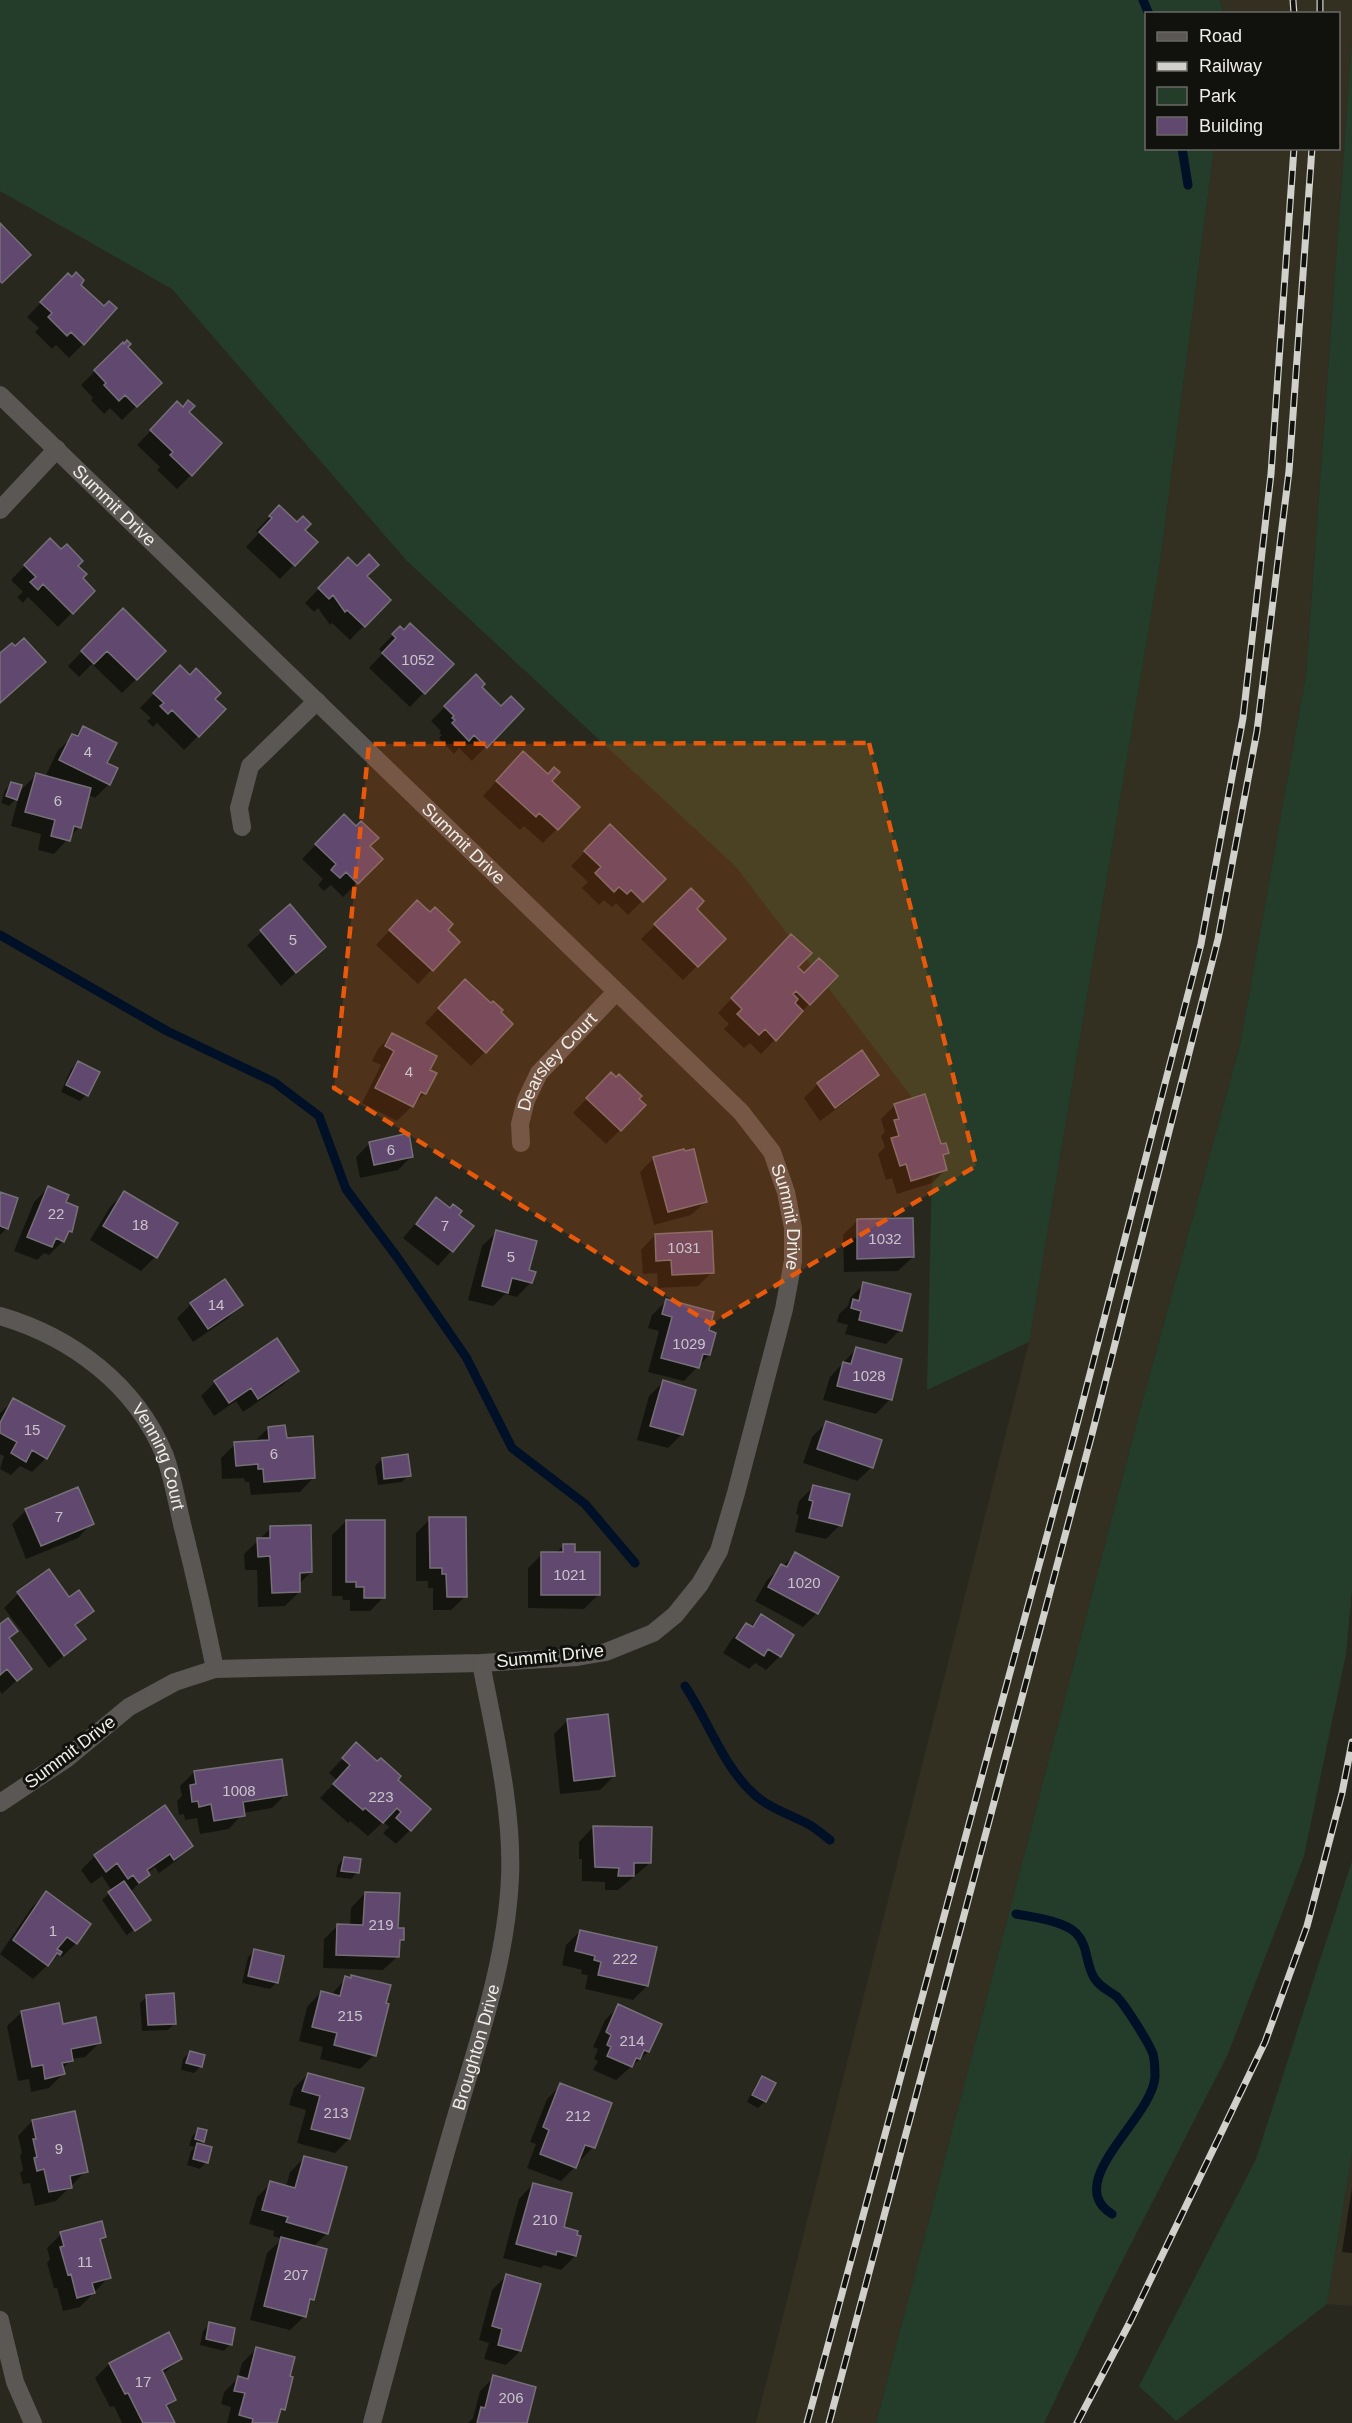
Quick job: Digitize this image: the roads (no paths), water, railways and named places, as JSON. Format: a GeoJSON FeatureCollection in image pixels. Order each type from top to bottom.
{"type":"FeatureCollection","features":[{"type":"Feature","properties":{"kind":"street","name":"Summit Drive"},"geometry":{"type":"LineString","coordinates":[[0,395],[741,1112],[772,1152],[786,1192],[794,1228],[793,1261],[784,1310],[719,1551],[700,1584],[675,1615],[653,1633],[606,1653],[481,1663],[215,1670],[176,1682],[129,1707],[66,1759],[0,1803]]}},
{"type":"Feature","properties":{"kind":"street"},"geometry":{"type":"LineString","coordinates":[[0,510],[57,449]]}},
{"type":"Feature","properties":{"kind":"street"},"geometry":{"type":"LineString","coordinates":[[242,827],[239,808],[250,766],[317,701]]}},
{"type":"Feature","properties":{"kind":"street","name":"Dearsley Court"},"geometry":{"type":"LineString","coordinates":[[521,1143],[520,1124],[526,1100],[538,1073],[616,992]]}},
{"type":"Feature","properties":{"kind":"street","name":"Venning Court"},"geometry":{"type":"LineString","coordinates":[[0,1316],[51,1337],[86,1356],[130,1398],[146,1419],[165,1457],[205,1616],[215,1670]]}},
{"type":"Feature","properties":{"kind":"street","name":"Broughton Drive"},"geometry":{"type":"LineString","coordinates":[[372,2423],[450,2137],[493,1990],[507,1925],[510,1876],[508,1826],[481,1663]]}},
{"type":"Feature","properties":{"kind":"street"},"geometry":{"type":"LineString","coordinates":[[0,2320],[7,2384],[33,2423]]}},
{"type":"Feature","properties":{"kind":"waterway"},"geometry":{"type":"LineString","coordinates":[[1143,0],[1148,12]]}},
{"type":"Feature","properties":{"kind":"waterway"},"geometry":{"type":"LineString","coordinates":[[1182,150],[1188,185]]}},
{"type":"Feature","properties":{"kind":"waterway"},"geometry":{"type":"LineString","coordinates":[[0,935],[167,1031],[274,1082],[319,1116],[346,1189],[397,1257],[466,1357],[512,1448],[585,1504],[635,1563]]}},
{"type":"Feature","properties":{"kind":"waterway"},"geometry":{"type":"LineString","coordinates":[[685,1686],[725,1757],[744,1784],[767,1804],[811,1826],[830,1840]]}},
{"type":"Feature","properties":{"kind":"waterway"},"geometry":{"type":"LineString","coordinates":[[1016,1914],[1064,1925],[1076,1933],[1083,1944],[1095,1979],[1120,2000],[1153,2054],[1155,2077],[1150,2094],[1113,2149],[1102,2168],[1097,2185],[1099,2201],[1112,2214]]}},
{"type":"Feature","properties":{"kind":"railway"},"geometry":{"type":"LineString","coordinates":[[1293,0],[1294,12]]}},
{"type":"Feature","properties":{"kind":"railway"},"geometry":{"type":"LineString","coordinates":[[1320,0],[1320,12]]}},
{"type":"Feature","properties":{"kind":"railway"},"geometry":{"type":"LineString","coordinates":[[807,2423],[1075,1432],[1201,944],[1243,718],[1271,474],[1294,150]]}},
{"type":"Feature","properties":{"kind":"railway"},"geometry":{"type":"LineString","coordinates":[[829,2423],[1092,1434],[1218,939],[1257,731],[1289,471],[1312,150]]}},
{"type":"Feature","properties":{"kind":"railway"},"geometry":{"type":"LineString","coordinates":[[1077,2423],[1130,2322],[1265,2042],[1307,1926],[1342,1793],[1352,1742]]}}]}
